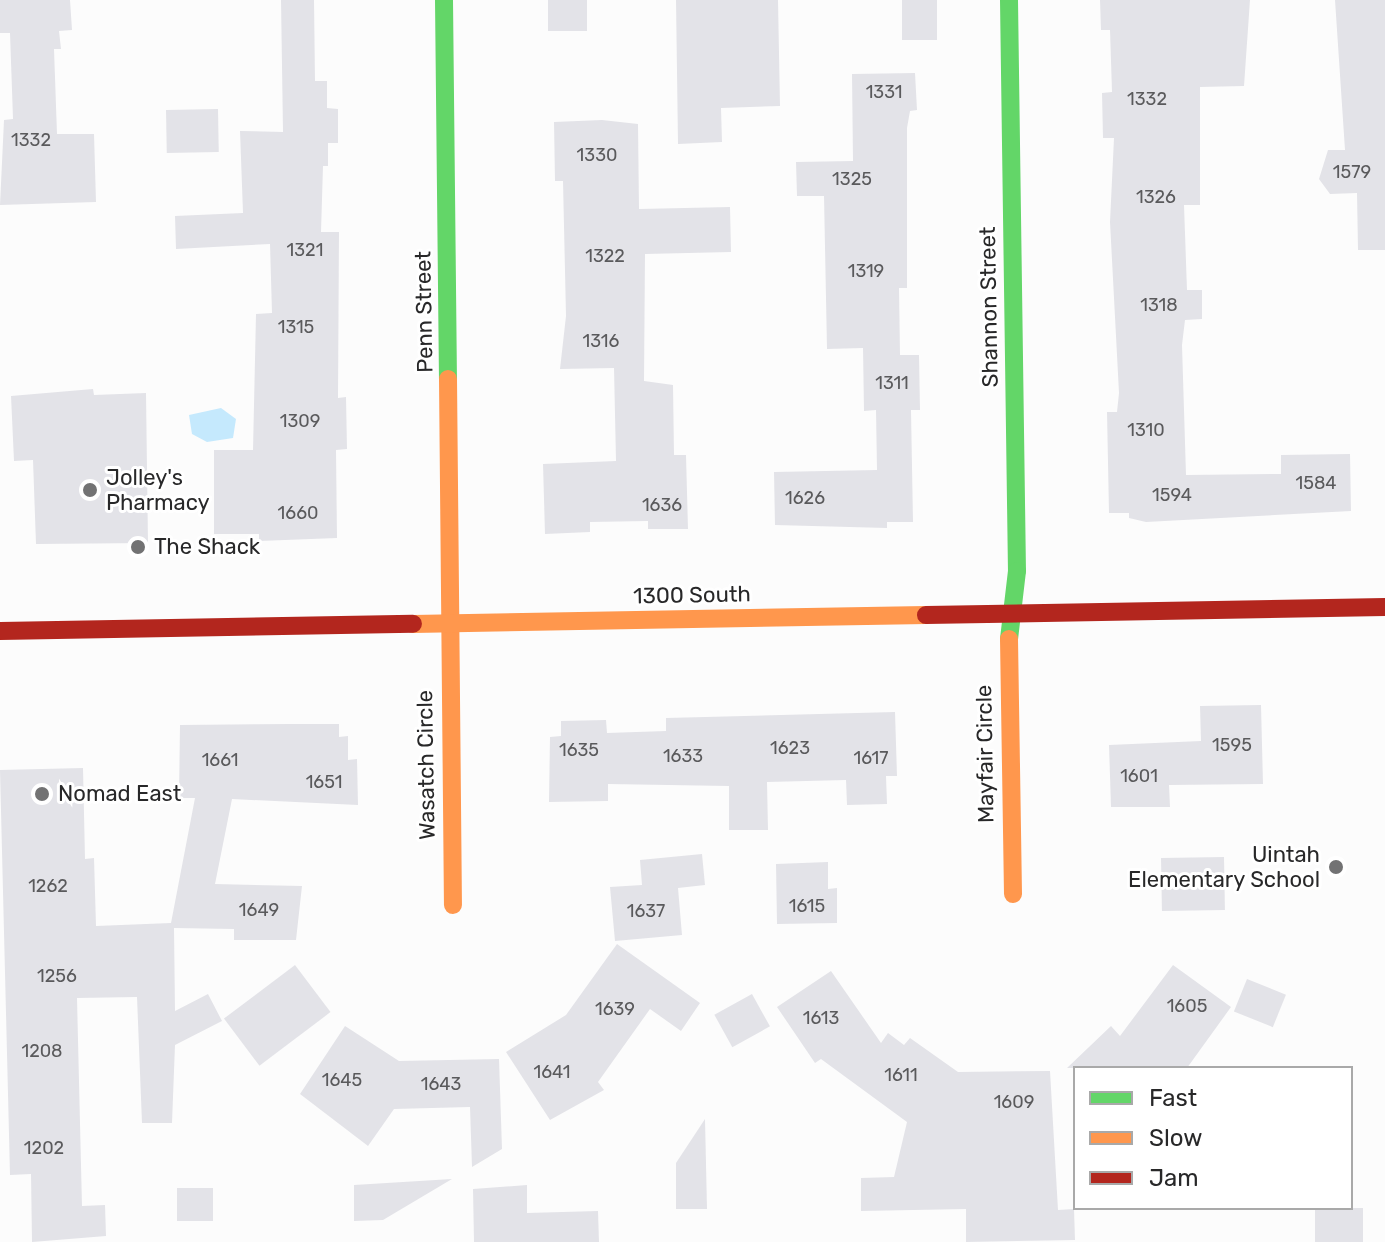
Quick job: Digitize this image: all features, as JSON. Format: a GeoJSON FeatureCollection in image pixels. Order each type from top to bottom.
{"type":"FeatureCollection","features":[{"type":"Feature","properties":{"kind":"street","name":"Penn Street"},"geometry":{"type":"LineString","coordinates":[[444,0],[450,623]]}},
{"type":"Feature","properties":{"kind":"street","name":"Shannon Street"},"geometry":{"type":"LineString","coordinates":[[1009,0],[1013,613]]}},
{"type":"Feature","properties":{"kind":"street","name":"1300 South"},"geometry":{"type":"LineString","coordinates":[[0,631],[1385,607]]}},
{"type":"Feature","properties":{"kind":"street","name":"Mayfair Circle"},"geometry":{"type":"LineString","coordinates":[[1013,613],[1007,658],[1013,894]]}},
{"type":"Feature","properties":{"kind":"street","name":"Wasatch Circle"},"geometry":{"type":"LineString","coordinates":[[450,623],[453,905]]}},
{"type":"Feature","properties":{"kind":"water"},"geometry":{"type":"Polygon","coordinates":[[[221,408],[236,419],[233,438],[207,442],[192,434],[189,415],[221,408]]]}},
{"type":"Feature","properties":{"kind":"building"},"geometry":{"type":"Polygon","coordinates":[[[0,0],[70,0],[72,30],[59,31],[61,49],[54,49],[57,134],[94,134],[96,202],[0,205],[4,120],[13,119],[10,33],[0,33],[0,0]]]}},
{"type":"Feature","properties":{"kind":"building"},"geometry":{"type":"Polygon","coordinates":[[[281,0],[314,0],[315,81],[327,81],[327,108],[338,109],[338,143],[328,143],[328,166],[323,166],[321,232],[339,232],[338,398],[346,397],[347,449],[336,450],[337,538],[259,541],[259,534],[214,534],[214,450],[253,450],[256,314],[272,313],[270,244],[176,249],[175,216],[243,213],[240,131],[283,132],[281,0]]]}},
{"type":"Feature","properties":{"kind":"building"},"geometry":{"type":"Polygon","coordinates":[[[548,0],[587,0],[587,31],[548,31],[548,0]]]}},
{"type":"Feature","properties":{"kind":"building"},"geometry":{"type":"Polygon","coordinates":[[[676,0],[778,0],[780,106],[721,108],[722,142],[678,144],[676,0]]]}},
{"type":"Feature","properties":{"kind":"building"},"geometry":{"type":"Polygon","coordinates":[[[902,0],[937,0],[937,40],[902,40],[902,0]]]}},
{"type":"Feature","properties":{"kind":"building"},"geometry":{"type":"Polygon","coordinates":[[[1100,0],[1250,0],[1244,86],[1200,87],[1200,205],[1184,205],[1187,290],[1202,290],[1202,319],[1185,320],[1182,345],[1186,475],[1281,474],[1281,455],[1350,454],[1351,511],[1146,522],[1129,518],[1129,513],[1109,513],[1107,412],[1117,412],[1119,393],[1110,222],[1114,138],[1103,138],[1102,93],[1112,92],[1110,30],[1101,30],[1100,0]]]}},
{"type":"Feature","properties":{"kind":"building"},"geometry":{"type":"Polygon","coordinates":[[[1335,0],[1385,0],[1385,250],[1358,250],[1357,193],[1330,194],[1319,179],[1328,150],[1345,150],[1335,0]]]}},
{"type":"Feature","properties":{"kind":"building"},"geometry":{"type":"Polygon","coordinates":[[[915,73],[917,110],[910,111],[907,128],[907,288],[899,288],[900,355],[919,355],[920,410],[911,410],[913,522],[887,522],[887,528],[775,525],[774,472],[877,470],[876,410],[864,411],[863,348],[827,349],[824,196],[797,196],[796,162],[853,161],[852,74],[915,73]]]}},
{"type":"Feature","properties":{"kind":"building"},"geometry":{"type":"Polygon","coordinates":[[[218,109],[219,152],[167,153],[166,110],[218,109]]]}},
{"type":"Feature","properties":{"kind":"building"},"geometry":{"type":"Polygon","coordinates":[[[602,120],[638,124],[639,209],[730,207],[731,252],[645,254],[644,381],[673,385],[674,455],[686,455],[688,529],[648,529],[648,521],[590,522],[590,532],[545,534],[543,464],[616,461],[614,368],[560,369],[566,316],[563,181],[555,181],[554,122],[602,120]]]}},
{"type":"Feature","properties":{"kind":"building"},"geometry":{"type":"Polygon","coordinates":[[[93,389],[94,395],[146,393],[148,543],[36,544],[33,460],[14,461],[11,396],[93,389]]]}},
{"type":"Feature","properties":{"kind":"building"},"geometry":{"type":"Polygon","coordinates":[[[1261,705],[1263,784],[1169,785],[1170,807],[1111,807],[1109,745],[1201,741],[1200,706],[1261,705]]]}},
{"type":"Feature","properties":{"kind":"building"},"geometry":{"type":"Polygon","coordinates":[[[895,712],[897,776],[886,776],[887,804],[847,805],[846,780],[767,782],[768,830],[729,830],[729,786],[608,784],[608,801],[549,802],[550,737],[561,736],[561,721],[606,720],[607,733],[666,731],[666,718],[895,712]]]}},
{"type":"Feature","properties":{"kind":"building"},"geometry":{"type":"Polygon","coordinates":[[[339,724],[339,737],[348,736],[348,760],[357,759],[358,805],[232,799],[215,884],[302,886],[296,940],[234,940],[234,929],[174,928],[175,1011],[208,994],[222,1021],[175,1045],[172,1123],[142,1123],[137,997],[77,998],[82,1206],[105,1205],[106,1236],[32,1242],[31,1174],[10,1175],[0,770],[83,768],[85,859],[94,858],[96,926],[171,923],[195,798],[179,798],[180,725],[339,724]]]}},
{"type":"Feature","properties":{"kind":"building"},"geometry":{"type":"Polygon","coordinates":[[[702,854],[705,885],[678,888],[682,935],[615,941],[610,887],[642,885],[640,860],[702,854]]]}},
{"type":"Feature","properties":{"kind":"building"},"geometry":{"type":"Polygon","coordinates":[[[1224,857],[1225,910],[1162,911],[1161,858],[1224,857]]]}},
{"type":"Feature","properties":{"kind":"building"},"geometry":{"type":"Polygon","coordinates":[[[828,862],[828,889],[837,888],[837,923],[777,924],[776,864],[828,862]]]}},
{"type":"Feature","properties":{"kind":"building"},"geometry":{"type":"Polygon","coordinates":[[[617,944],[700,1003],[681,1031],[650,1009],[598,1082],[604,1090],[550,1120],[506,1052],[566,1015],[617,944]]]}},
{"type":"Feature","properties":{"kind":"building"},"geometry":{"type":"Polygon","coordinates":[[[295,965],[331,1012],[259,1066],[224,1019],[295,965]]]}},
{"type":"Feature","properties":{"kind":"building"},"geometry":{"type":"Polygon","coordinates":[[[1173,965],[1231,1007],[1188,1066],[1067,1068],[1111,1026],[1120,1036],[1173,965]]]}},
{"type":"Feature","properties":{"kind":"building"},"geometry":{"type":"Polygon","coordinates":[[[831,971],[881,1043],[888,1033],[904,1045],[910,1038],[958,1072],[1050,1071],[1058,1210],[1074,1210],[1075,1240],[966,1242],[966,1209],[861,1211],[861,1178],[894,1177],[907,1122],[821,1059],[815,1063],[777,1007],[831,971]]]}},
{"type":"Feature","properties":{"kind":"building"},"geometry":{"type":"Polygon","coordinates":[[[1247,979],[1286,995],[1273,1027],[1234,1011],[1247,979]]]}},
{"type":"Feature","properties":{"kind":"building"},"geometry":{"type":"Polygon","coordinates":[[[752,994],[770,1026],[732,1047],[714,1015],[752,994]]]}},
{"type":"Feature","properties":{"kind":"building"},"geometry":{"type":"Polygon","coordinates":[[[345,1026],[399,1061],[499,1059],[502,1149],[472,1167],[470,1107],[394,1109],[368,1146],[300,1094],[345,1026]]]}},
{"type":"Feature","properties":{"kind":"building"},"geometry":{"type":"Polygon","coordinates":[[[705,1119],[707,1209],[676,1209],[676,1163],[705,1119]]]}},
{"type":"Feature","properties":{"kind":"building"},"geometry":{"type":"Polygon","coordinates":[[[452,1179],[383,1220],[354,1221],[354,1185],[452,1179]]]}},
{"type":"Feature","properties":{"kind":"building"},"geometry":{"type":"Polygon","coordinates":[[[527,1185],[527,1213],[598,1211],[599,1242],[474,1242],[473,1189],[527,1185]]]}},
{"type":"Feature","properties":{"kind":"building"},"geometry":{"type":"Polygon","coordinates":[[[177,1188],[213,1188],[213,1221],[177,1221],[177,1188]]]}},
{"type":"Feature","properties":{"kind":"building"},"geometry":{"type":"Polygon","coordinates":[[[1363,1208],[1363,1242],[1315,1242],[1315,1210],[1363,1208]]]}},
{"type":"Feature","properties":{"kind":"traffic: fast"},"geometry":{"type":"LineString","coordinates":[[444,0],[448,379]]}},
{"type":"Feature","properties":{"kind":"traffic: fast"},"geometry":{"type":"LineString","coordinates":[[1009,0],[1017,571],[1009,639]]}},
{"type":"Feature","properties":{"kind":"traffic: slow"},"geometry":{"type":"LineString","coordinates":[[448,379],[453,905]]}},
{"type":"Feature","properties":{"kind":"traffic: slow"},"geometry":{"type":"LineString","coordinates":[[413,624],[926,615]]}},
{"type":"Feature","properties":{"kind":"traffic: slow"},"geometry":{"type":"LineString","coordinates":[[1009,639],[1013,894]]}},
{"type":"Feature","properties":{"kind":"traffic: jam"},"geometry":{"type":"LineString","coordinates":[[926,615],[1385,607]]}},
{"type":"Feature","properties":{"kind":"traffic: jam"},"geometry":{"type":"LineString","coordinates":[[0,631],[413,624]]}},
{"type":"Feature","properties":{"kind":"place","name":"Jolley's Pharmacy"},"geometry":{"type":"Point","coordinates":[90,490]}},
{"type":"Feature","properties":{"kind":"place","name":"The Shack"},"geometry":{"type":"Point","coordinates":[138,547]}},
{"type":"Feature","properties":{"kind":"place","name":"Nomad East"},"geometry":{"type":"Point","coordinates":[42,794]}},
{"type":"Feature","properties":{"kind":"place","name":"Uintah Elementary School"},"geometry":{"type":"Point","coordinates":[1336,867]}}]}
